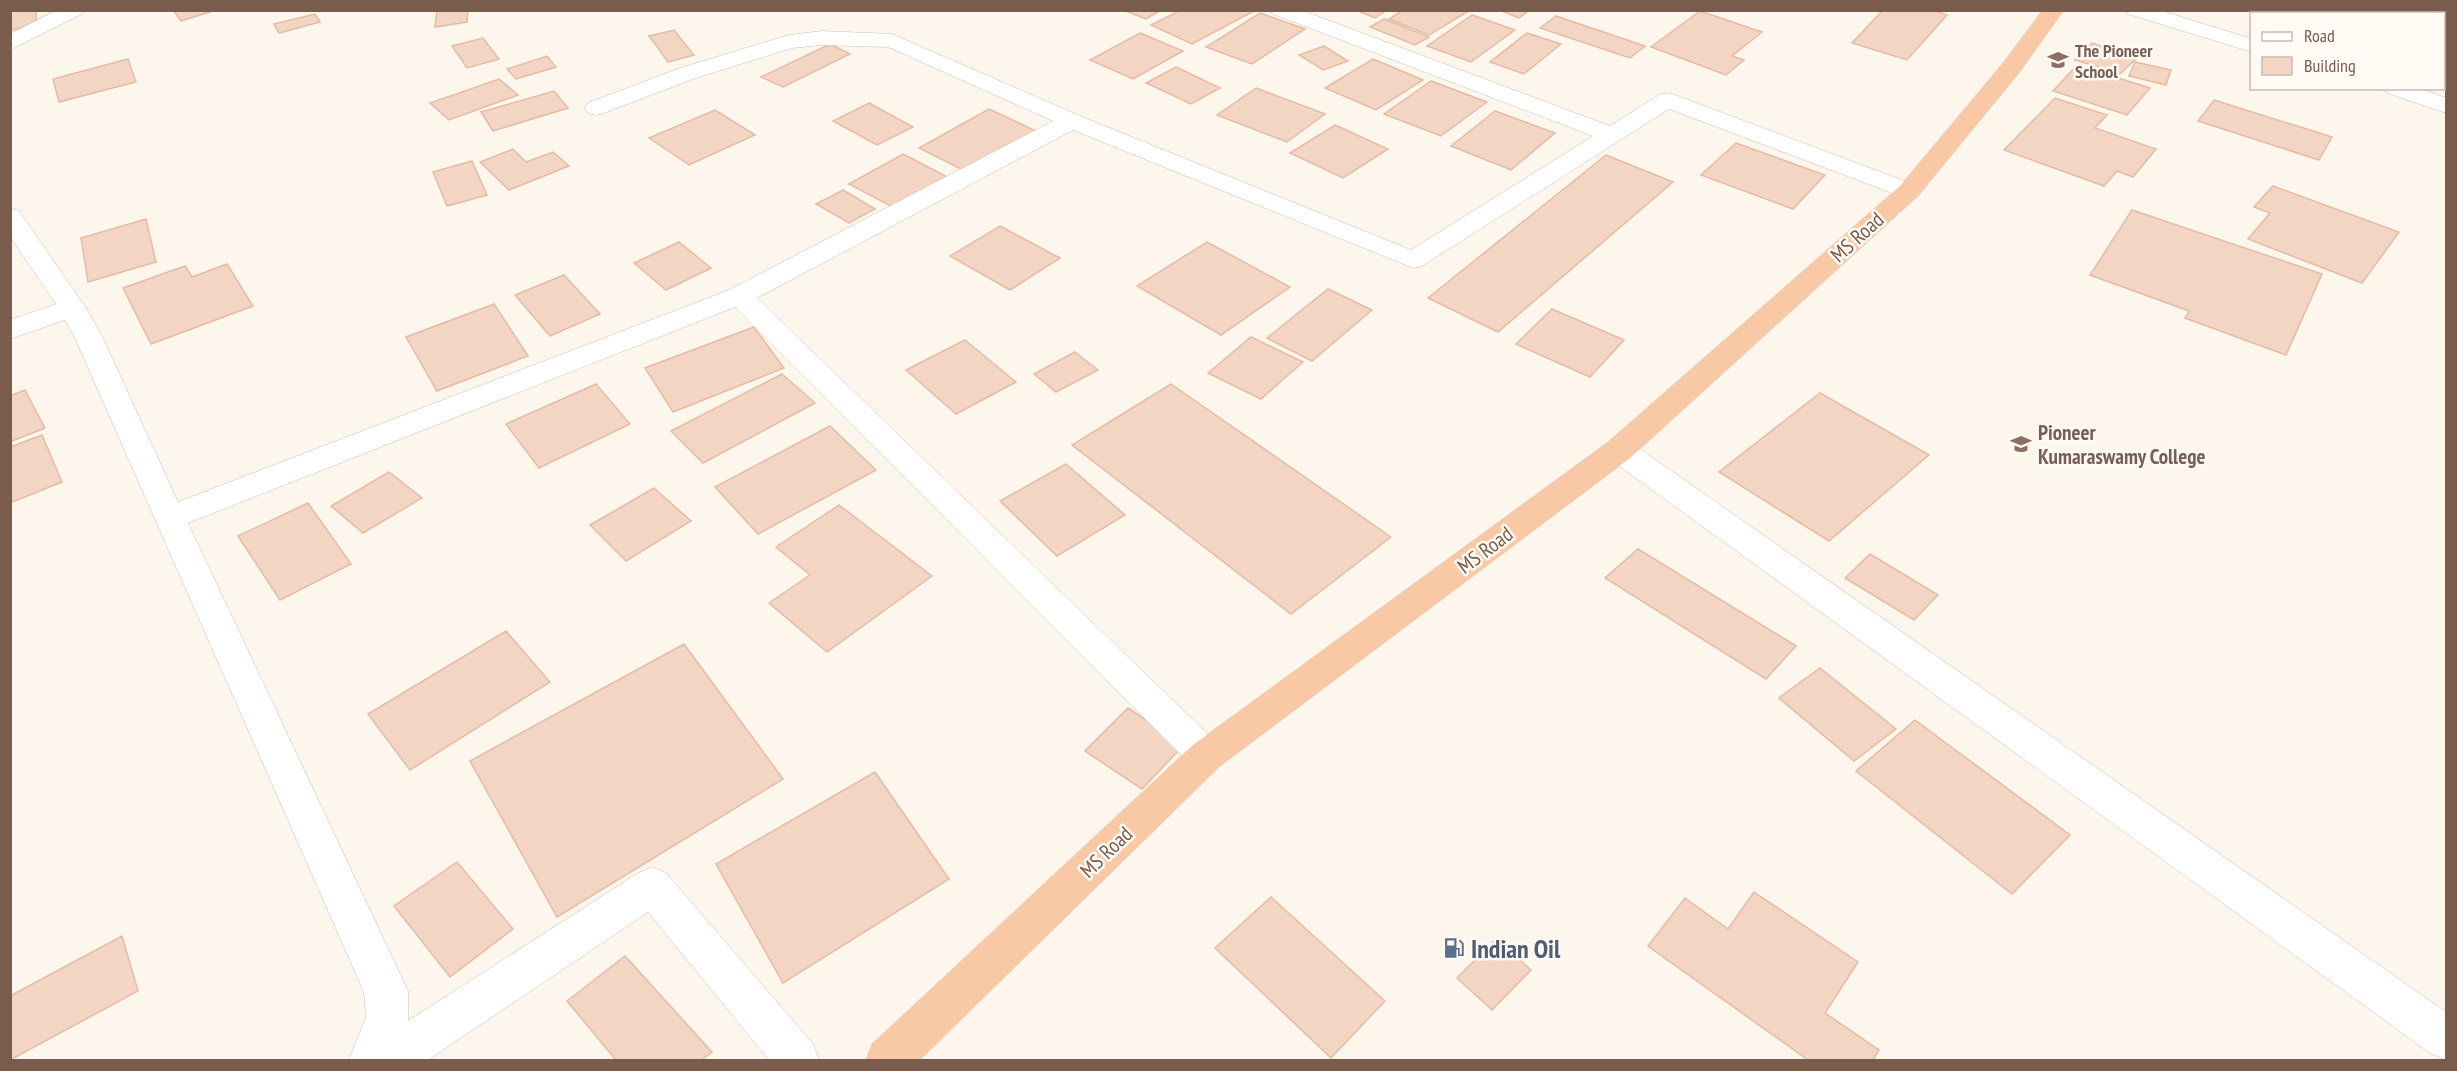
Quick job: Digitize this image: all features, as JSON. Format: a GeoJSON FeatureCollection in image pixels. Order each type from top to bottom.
{"type":"FeatureCollection","features":[{"type":"Feature","properties":{"kind":"highway","name":"MS Road"},"geometry":{"type":"LineString","coordinates":[[888,1060],[1206,756],[1619,450],[1909,191],[2011,68],[2054,10]]}},
{"type":"Feature","properties":{"kind":"street"},"geometry":{"type":"LineString","coordinates":[[10,44],[75,10]]}},
{"type":"Feature","properties":{"kind":"street"},"geometry":{"type":"LineString","coordinates":[[1280,10],[1612,135]]}},
{"type":"Feature","properties":{"kind":"street"},"geometry":{"type":"LineString","coordinates":[[2134,10],[2250,45]]}},
{"type":"Feature","properties":{"kind":"street"},"geometry":{"type":"LineString","coordinates":[[596,108],[685,74],[789,42],[822,38],[892,41],[1072,121],[1413,260],[1667,100],[1909,191]]}},
{"type":"Feature","properties":{"kind":"street"},"geometry":{"type":"LineString","coordinates":[[2401,90],[2446,106]]}},
{"type":"Feature","properties":{"kind":"street"},"geometry":{"type":"LineString","coordinates":[[169,518],[739,296],[1072,121]]}},
{"type":"Feature","properties":{"kind":"street"},"geometry":{"type":"LineString","coordinates":[[10,216],[72,308],[88,336],[386,991],[388,1017],[371,1060]]}},
{"type":"Feature","properties":{"kind":"street"},"geometry":{"type":"LineString","coordinates":[[739,296],[1206,756]]}},
{"type":"Feature","properties":{"kind":"street"},"geometry":{"type":"LineString","coordinates":[[10,330],[72,308]]}},
{"type":"Feature","properties":{"kind":"street"},"geometry":{"type":"LineString","coordinates":[[1619,450],[2446,1038]]}},
{"type":"Feature","properties":{"kind":"street"},"geometry":{"type":"LineString","coordinates":[[389,1060],[652,886],[797,1060]]}},
{"type":"Feature","properties":{"kind":"building"},"geometry":{"type":"Polygon","coordinates":[[[10,10],[36,10],[36,25],[10,30],[10,10]]]}},
{"type":"Feature","properties":{"kind":"building"},"geometry":{"type":"Polygon","coordinates":[[[173,10],[216,10],[181,21],[173,10]]]}},
{"type":"Feature","properties":{"kind":"building"},"geometry":{"type":"Polygon","coordinates":[[[437,10],[468,10],[467,22],[435,27],[437,10]]]}},
{"type":"Feature","properties":{"kind":"building"},"geometry":{"type":"Polygon","coordinates":[[[1123,10],[1161,10],[1146,19],[1123,10]]]}},
{"type":"Feature","properties":{"kind":"building"},"geometry":{"type":"Polygon","coordinates":[[[1181,10],[1254,11],[1192,44],[1151,25],[1181,10]]]}},
{"type":"Feature","properties":{"kind":"building"},"geometry":{"type":"Polygon","coordinates":[[[1356,10],[1387,10],[1375,18],[1356,10]]]}},
{"type":"Feature","properties":{"kind":"building"},"geometry":{"type":"Polygon","coordinates":[[[1403,10],[1464,10],[1467,12],[1429,35],[1389,19],[1403,10]]]}},
{"type":"Feature","properties":{"kind":"building"},"geometry":{"type":"Polygon","coordinates":[[[1499,10],[1530,10],[1519,18],[1499,10]]]}},
{"type":"Feature","properties":{"kind":"building"},"geometry":{"type":"Polygon","coordinates":[[[1883,10],[1933,10],[1947,15],[1907,60],[1852,43],[1883,10]]]}},
{"type":"Feature","properties":{"kind":"building"},"geometry":{"type":"Polygon","coordinates":[[[2390,10],[2446,10],[2446,31],[2445,12],[2389,12],[2390,10]]]}},
{"type":"Feature","properties":{"kind":"building"},"geometry":{"type":"Polygon","coordinates":[[[1700,11],[1762,32],[1732,56],[1744,60],[1726,75],[1651,47],[1700,11]]]}},
{"type":"Feature","properties":{"kind":"building"},"geometry":{"type":"Polygon","coordinates":[[[1260,13],[1305,29],[1252,64],[1206,47],[1260,13]]]}},
{"type":"Feature","properties":{"kind":"building"},"geometry":{"type":"Polygon","coordinates":[[[315,14],[320,22],[279,33],[274,24],[315,14]]]}},
{"type":"Feature","properties":{"kind":"building"},"geometry":{"type":"Polygon","coordinates":[[[1472,15],[1515,30],[1471,62],[1427,46],[1472,15]]]}},
{"type":"Feature","properties":{"kind":"building"},"geometry":{"type":"Polygon","coordinates":[[[1556,16],[1645,46],[1630,58],[1540,28],[1556,16]]]}},
{"type":"Feature","properties":{"kind":"building"},"geometry":{"type":"Polygon","coordinates":[[[1384,19],[1429,37],[1415,45],[1370,27],[1384,19]]]}},
{"type":"Feature","properties":{"kind":"building"},"geometry":{"type":"Polygon","coordinates":[[[674,30],[694,55],[668,62],[649,36],[674,30]]]}},
{"type":"Feature","properties":{"kind":"building"},"geometry":{"type":"Polygon","coordinates":[[[1140,33],[1183,51],[1133,79],[1090,60],[1140,33]]]}},
{"type":"Feature","properties":{"kind":"building"},"geometry":{"type":"Polygon","coordinates":[[[1527,33],[1561,44],[1524,74],[1490,62],[1527,33]]]}},
{"type":"Feature","properties":{"kind":"building"},"geometry":{"type":"Polygon","coordinates":[[[483,38],[499,59],[467,68],[452,46],[483,38]]]}},
{"type":"Feature","properties":{"kind":"building"},"geometry":{"type":"Polygon","coordinates":[[[2092,43],[2137,58],[2120,74],[2075,60],[2092,43]]]}},
{"type":"Feature","properties":{"kind":"building"},"geometry":{"type":"Polygon","coordinates":[[[830,44],[850,54],[783,87],[761,77],[830,44]]]}},
{"type":"Feature","properties":{"kind":"building"},"geometry":{"type":"Polygon","coordinates":[[[1324,46],[1348,61],[1323,70],[1299,55],[1324,46]]]}},
{"type":"Feature","properties":{"kind":"building"},"geometry":{"type":"Polygon","coordinates":[[[547,56],[556,67],[516,79],[507,69],[547,56]]]}},
{"type":"Feature","properties":{"kind":"building"},"geometry":{"type":"Polygon","coordinates":[[[128,59],[136,82],[59,102],[53,79],[128,59]]]}},
{"type":"Feature","properties":{"kind":"building"},"geometry":{"type":"Polygon","coordinates":[[[1373,59],[1423,80],[1376,110],[1325,88],[1373,59]]]}},
{"type":"Feature","properties":{"kind":"building"},"geometry":{"type":"Polygon","coordinates":[[[2135,62],[2171,70],[2166,85],[2129,76],[2135,62]]]}},
{"type":"Feature","properties":{"kind":"building"},"geometry":{"type":"Polygon","coordinates":[[[2077,65],[2150,88],[2127,115],[2053,91],[2077,65]]]}},
{"type":"Feature","properties":{"kind":"building"},"geometry":{"type":"Polygon","coordinates":[[[1176,67],[1220,88],[1191,104],[1146,83],[1176,67]]]}},
{"type":"Feature","properties":{"kind":"building"},"geometry":{"type":"Polygon","coordinates":[[[499,79],[518,95],[449,120],[430,103],[499,79]]]}},
{"type":"Feature","properties":{"kind":"building"},"geometry":{"type":"Polygon","coordinates":[[[1431,81],[1487,102],[1441,136],[1384,114],[1431,81]]]}},
{"type":"Feature","properties":{"kind":"building"},"geometry":{"type":"Polygon","coordinates":[[[1256,88],[1325,114],[1287,142],[1217,115],[1256,88]]]}},
{"type":"Feature","properties":{"kind":"building"},"geometry":{"type":"Polygon","coordinates":[[[554,91],[568,108],[493,131],[481,112],[554,91]]]}},
{"type":"Feature","properties":{"kind":"building"},"geometry":{"type":"Polygon","coordinates":[[[2055,98],[2107,115],[2095,128],[2156,149],[2133,177],[2117,171],[2104,186],[2004,150],[2055,98]]]}},
{"type":"Feature","properties":{"kind":"building"},"geometry":{"type":"Polygon","coordinates":[[[2214,100],[2332,137],[2319,160],[2198,121],[2214,100]]]}},
{"type":"Feature","properties":{"kind":"building"},"geometry":{"type":"Polygon","coordinates":[[[869,103],[913,127],[877,145],[833,121],[869,103]]]}},
{"type":"Feature","properties":{"kind":"building"},"geometry":{"type":"Polygon","coordinates":[[[989,109],[1038,132],[969,173],[919,148],[989,109]]]}},
{"type":"Feature","properties":{"kind":"building"},"geometry":{"type":"Polygon","coordinates":[[[715,110],[755,135],[689,165],[649,138],[715,110]]]}},
{"type":"Feature","properties":{"kind":"building"},"geometry":{"type":"Polygon","coordinates":[[[1495,111],[1555,133],[1511,170],[1451,146],[1495,111]]]}},
{"type":"Feature","properties":{"kind":"building"},"geometry":{"type":"Polygon","coordinates":[[[1335,125],[1388,149],[1343,178],[1290,153],[1335,125]]]}},
{"type":"Feature","properties":{"kind":"building"},"geometry":{"type":"Polygon","coordinates":[[[1736,143],[1825,175],[1793,209],[1701,175],[1736,143]]]}},
{"type":"Feature","properties":{"kind":"building"},"geometry":{"type":"Polygon","coordinates":[[[513,149],[526,162],[553,152],[569,166],[509,190],[480,162],[513,149]]]}},
{"type":"Feature","properties":{"kind":"building"},"geometry":{"type":"Polygon","coordinates":[[[903,154],[953,180],[900,211],[849,184],[903,154]]]}},
{"type":"Feature","properties":{"kind":"building"},"geometry":{"type":"Polygon","coordinates":[[[1606,155],[1673,182],[1498,332],[1428,298],[1606,155]]]}},
{"type":"Feature","properties":{"kind":"building"},"geometry":{"type":"Polygon","coordinates":[[[472,161],[487,195],[447,206],[433,172],[472,161]]]}},
{"type":"Feature","properties":{"kind":"building"},"geometry":{"type":"Polygon","coordinates":[[[2273,186],[2399,232],[2362,283],[2248,239],[2270,213],[2254,207],[2273,186]]]}},
{"type":"Feature","properties":{"kind":"building"},"geometry":{"type":"Polygon","coordinates":[[[843,190],[875,209],[849,223],[816,204],[843,190]]]}},
{"type":"Feature","properties":{"kind":"building"},"geometry":{"type":"Polygon","coordinates":[[[2132,210],[2322,274],[2286,355],[2185,318],[2189,311],[2090,275],[2132,210]]]}},
{"type":"Feature","properties":{"kind":"building"},"geometry":{"type":"Polygon","coordinates":[[[146,219],[156,262],[88,282],[81,238],[146,219]]]}},
{"type":"Feature","properties":{"kind":"building"},"geometry":{"type":"Polygon","coordinates":[[[1000,226],[1060,258],[1010,290],[950,256],[1000,226]]]}},
{"type":"Feature","properties":{"kind":"building"},"geometry":{"type":"Polygon","coordinates":[[[679,242],[711,268],[666,290],[634,263],[679,242]]]}},
{"type":"Feature","properties":{"kind":"building"},"geometry":{"type":"Polygon","coordinates":[[[1207,242],[1290,287],[1221,335],[1137,286],[1207,242]]]}},
{"type":"Feature","properties":{"kind":"building"},"geometry":{"type":"Polygon","coordinates":[[[227,264],[253,306],[151,344],[123,288],[185,266],[192,277],[227,264]]]}},
{"type":"Feature","properties":{"kind":"building"},"geometry":{"type":"Polygon","coordinates":[[[564,275],[600,314],[550,336],[515,295],[564,275]]]}},
{"type":"Feature","properties":{"kind":"building"},"geometry":{"type":"Polygon","coordinates":[[[1328,289],[1372,310],[1312,361],[1267,338],[1328,289]]]}},
{"type":"Feature","properties":{"kind":"building"},"geometry":{"type":"Polygon","coordinates":[[[494,304],[528,356],[437,391],[406,337],[494,304]]]}},
{"type":"Feature","properties":{"kind":"building"},"geometry":{"type":"Polygon","coordinates":[[[1552,309],[1624,340],[1590,377],[1516,344],[1552,309]]]}},
{"type":"Feature","properties":{"kind":"building"},"geometry":{"type":"Polygon","coordinates":[[[754,327],[784,368],[673,412],[645,368],[754,327]]]}},
{"type":"Feature","properties":{"kind":"building"},"geometry":{"type":"Polygon","coordinates":[[[1251,337],[1303,362],[1261,399],[1208,373],[1251,337]]]}},
{"type":"Feature","properties":{"kind":"building"},"geometry":{"type":"Polygon","coordinates":[[[965,340],[1016,382],[956,414],[906,370],[965,340]]]}},
{"type":"Feature","properties":{"kind":"building"},"geometry":{"type":"Polygon","coordinates":[[[1075,352],[1098,370],[1056,392],[1034,374],[1075,352]]]}},
{"type":"Feature","properties":{"kind":"building"},"geometry":{"type":"Polygon","coordinates":[[[782,374],[815,403],[703,463],[671,431],[782,374]]]}},
{"type":"Feature","properties":{"kind":"building"},"geometry":{"type":"Polygon","coordinates":[[[596,384],[630,424],[539,468],[506,424],[596,384]]]}},
{"type":"Feature","properties":{"kind":"building"},"geometry":{"type":"Polygon","coordinates":[[[1171,384],[1391,537],[1291,614],[1072,445],[1171,384]]]}},
{"type":"Feature","properties":{"kind":"building"},"geometry":{"type":"Polygon","coordinates":[[[25,390],[45,428],[10,442],[10,396],[25,390]]]}},
{"type":"Feature","properties":{"kind":"building"},"geometry":{"type":"Polygon","coordinates":[[[1820,393],[1929,455],[1829,541],[1719,472],[1820,393]]]}},
{"type":"Feature","properties":{"kind":"building"},"geometry":{"type":"Polygon","coordinates":[[[830,426],[876,470],[758,534],[715,487],[830,426]]]}},
{"type":"Feature","properties":{"kind":"building"},"geometry":{"type":"Polygon","coordinates":[[[42,435],[62,482],[10,503],[10,447],[42,435]]]}},
{"type":"Feature","properties":{"kind":"building"},"geometry":{"type":"Polygon","coordinates":[[[1066,464],[1125,515],[1057,556],[1000,501],[1066,464]]]}},
{"type":"Feature","properties":{"kind":"building"},"geometry":{"type":"Polygon","coordinates":[[[389,472],[422,498],[363,533],[331,506],[389,472]]]}},
{"type":"Feature","properties":{"kind":"building"},"geometry":{"type":"Polygon","coordinates":[[[654,488],[691,521],[626,561],[590,525],[654,488]]]}},
{"type":"Feature","properties":{"kind":"building"},"geometry":{"type":"Polygon","coordinates":[[[308,503],[351,564],[280,600],[238,536],[308,503]]]}},
{"type":"Feature","properties":{"kind":"building"},"geometry":{"type":"Polygon","coordinates":[[[839,505],[932,576],[827,652],[769,603],[810,575],[776,547],[839,505]]]}},
{"type":"Feature","properties":{"kind":"building"},"geometry":{"type":"Polygon","coordinates":[[[1638,549],[1796,646],[1766,679],[1605,578],[1638,549]]]}},
{"type":"Feature","properties":{"kind":"building"},"geometry":{"type":"Polygon","coordinates":[[[1870,554],[1938,595],[1914,620],[1845,578],[1870,554]]]}},
{"type":"Feature","properties":{"kind":"building"},"geometry":{"type":"Polygon","coordinates":[[[506,631],[550,682],[410,770],[368,714],[506,631]]]}},
{"type":"Feature","properties":{"kind":"building"},"geometry":{"type":"Polygon","coordinates":[[[684,644],[783,779],[557,917],[470,761],[684,644]]]}},
{"type":"Feature","properties":{"kind":"building"},"geometry":{"type":"Polygon","coordinates":[[[1820,668],[1896,729],[1854,761],[1779,698],[1820,668]]]}},
{"type":"Feature","properties":{"kind":"building"},"geometry":{"type":"Polygon","coordinates":[[[1128,708],[1184,745],[1142,789],[1085,751],[1128,708]]]}},
{"type":"Feature","properties":{"kind":"building"},"geometry":{"type":"Polygon","coordinates":[[[1915,720],[2070,835],[2012,894],[1856,771],[1915,720]]]}},
{"type":"Feature","properties":{"kind":"building"},"geometry":{"type":"Polygon","coordinates":[[[875,772],[949,879],[783,983],[716,864],[875,772]]]}},
{"type":"Feature","properties":{"kind":"building"},"geometry":{"type":"Polygon","coordinates":[[[457,862],[513,929],[450,977],[394,906],[457,862]]]}},
{"type":"Feature","properties":{"kind":"building"},"geometry":{"type":"Polygon","coordinates":[[[1754,892],[1858,962],[1825,1013],[1879,1050],[1873,1060],[1808,1060],[1648,946],[1685,898],[1728,929],[1754,892]]]}},
{"type":"Feature","properties":{"kind":"building"},"geometry":{"type":"Polygon","coordinates":[[[1271,897],[1385,1001],[1331,1058],[1215,948],[1271,897]]]}},
{"type":"Feature","properties":{"kind":"building"},"geometry":{"type":"Polygon","coordinates":[[[122,936],[138,991],[10,1060],[10,996],[122,936]]]}},
{"type":"Feature","properties":{"kind":"building"},"geometry":{"type":"Polygon","coordinates":[[[1496,939],[1531,970],[1492,1010],[1457,978],[1496,939]]]}},
{"type":"Feature","properties":{"kind":"building"},"geometry":{"type":"Polygon","coordinates":[[[625,956],[712,1052],[702,1060],[616,1060],[567,1001],[625,956]]]}},
{"type":"Feature","properties":{"kind":"place","name":"The Pioneer School"},"geometry":{"type":"Point","coordinates":[2058,60]}},
{"type":"Feature","properties":{"kind":"place","name":"Pioneer Kumaraswamy College"},"geometry":{"type":"Point","coordinates":[2021,444]}},
{"type":"Feature","properties":{"kind":"place","name":"Indian Oil"},"geometry":{"type":"Point","coordinates":[1454,948]}}]}
